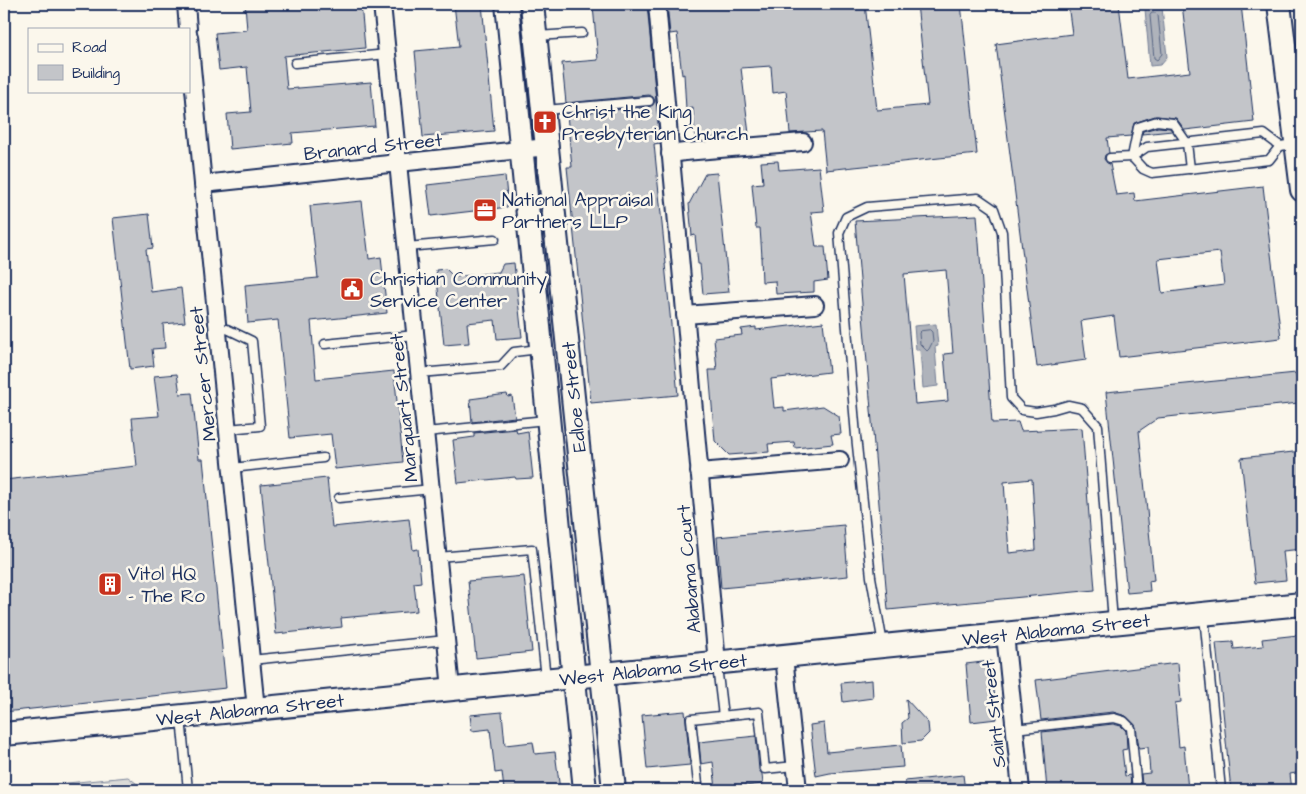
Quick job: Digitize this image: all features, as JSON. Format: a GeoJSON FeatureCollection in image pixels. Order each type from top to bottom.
{"type":"FeatureCollection","features":[{"type":"Feature","properties":{"kind":"main road","name":"Edloe Street"},"geometry":{"type":"LineString","coordinates":[[507,4],[585,790]]}},
{"type":"Feature","properties":{"kind":"main road","name":"Edloe Street"},"geometry":{"type":"LineString","coordinates":[[532,4],[614,790]]}},
{"type":"Feature","properties":{"kind":"main road"},"geometry":{"type":"LineString","coordinates":[[1279,4],[1289,145],[1302,190]]}},
{"type":"Feature","properties":{"kind":"main road"},"geometry":{"type":"LineString","coordinates":[[548,420],[575,417]]}},
{"type":"Feature","properties":{"kind":"main road","name":"West Alabama Street"},"geometry":{"type":"LineString","coordinates":[[4,734],[1302,604]]}},
{"type":"Feature","properties":{"kind":"street"},"geometry":{"type":"LineString","coordinates":[[186,4],[188,28]]}},
{"type":"Feature","properties":{"kind":"street","name":"Marquart Street"},"geometry":{"type":"LineString","coordinates":[[382,4],[451,689]]}},
{"type":"Feature","properties":{"kind":"street","name":"Alabama Court"},"geometry":{"type":"LineString","coordinates":[[657,4],[717,663]]}},
{"type":"Feature","properties":{"kind":"street","name":"Mercer Street"},"geometry":{"type":"LineString","coordinates":[[190,47],[256,709]]}},
{"type":"Feature","properties":{"kind":"street"},"geometry":{"type":"LineString","coordinates":[[670,154],[803,142]]}},
{"type":"Feature","properties":{"kind":"street","name":"Branard Street"},"geometry":{"type":"LineString","coordinates":[[203,184],[547,148]]}},
{"type":"Feature","properties":{"kind":"street"},"geometry":{"type":"LineString","coordinates":[[685,316],[814,305]]}},
{"type":"Feature","properties":{"kind":"street"},"geometry":{"type":"LineString","coordinates":[[700,472],[840,460]]}},
{"type":"Feature","properties":{"kind":"street","name":"Saint Street"},"geometry":{"type":"LineString","coordinates":[[1005,634],[1020,790]]}},
{"type":"Feature","properties":{"kind":"street"},"geometry":{"type":"LineString","coordinates":[[784,656],[798,790]]}},
{"type":"Feature","properties":{"kind":"lane"},"geometry":{"type":"LineString","coordinates":[[536,37],[582,33]]}},
{"type":"Feature","properties":{"kind":"lane"},"geometry":{"type":"LineString","coordinates":[[295,63],[388,54]]}},
{"type":"Feature","properties":{"kind":"lane"},"geometry":{"type":"LineString","coordinates":[[543,110],[650,101]]}},
{"type":"Feature","properties":{"kind":"lane"},"geometry":{"type":"LineString","coordinates":[[1132,157],[1138,127],[1157,121],[1173,122],[1187,143],[1190,169]]}},
{"type":"Feature","properties":{"kind":"lane"},"geometry":{"type":"LineString","coordinates":[[1110,158],[1132,157],[1147,147],[1264,134],[1289,145],[1269,160],[1152,174],[1132,157]]}},
{"type":"Feature","properties":{"kind":"lane"},"geometry":{"type":"LineString","coordinates":[[884,646],[870,577],[839,233],[846,217],[867,207],[978,198],[994,209],[1002,232],[1011,398],[1022,410],[1036,412],[1068,405],[1082,408],[1098,426],[1113,623]]}},
{"type":"Feature","properties":{"kind":"lane"},"geometry":{"type":"LineString","coordinates":[[407,247],[495,239]]}},
{"type":"Feature","properties":{"kind":"lane"},"geometry":{"type":"LineString","coordinates":[[218,331],[227,329],[252,341],[254,360],[260,426],[228,429]]}},
{"type":"Feature","properties":{"kind":"lane"},"geometry":{"type":"LineString","coordinates":[[325,344],[416,335]]}},
{"type":"Feature","properties":{"kind":"lane"},"geometry":{"type":"LineString","coordinates":[[420,373],[501,366],[514,352],[541,349]]}},
{"type":"Feature","properties":{"kind":"lane"},"geometry":{"type":"LineString","coordinates":[[426,432],[548,420]]}},
{"type":"Feature","properties":{"kind":"lane"},"geometry":{"type":"LineString","coordinates":[[232,468],[323,458]]}},
{"type":"Feature","properties":{"kind":"lane"},"geometry":{"type":"LineString","coordinates":[[339,498],[432,489]]}},
{"type":"Feature","properties":{"kind":"lane"},"geometry":{"type":"LineString","coordinates":[[438,558],[532,549],[546,680]]}},
{"type":"Feature","properties":{"kind":"lane"},"geometry":{"type":"LineString","coordinates":[[1204,614],[1220,790]]}},
{"type":"Feature","properties":{"kind":"lane"},"geometry":{"type":"LineString","coordinates":[[252,660],[446,640]]}},
{"type":"Feature","properties":{"kind":"lane"},"geometry":{"type":"LineString","coordinates":[[717,663],[723,716]]}},
{"type":"Feature","properties":{"kind":"lane"},"geometry":{"type":"LineString","coordinates":[[698,784],[691,719],[759,712],[765,769],[795,766]]}},
{"type":"Feature","properties":{"kind":"lane"},"geometry":{"type":"LineString","coordinates":[[181,716],[188,790]]}},
{"type":"Feature","properties":{"kind":"lane"},"geometry":{"type":"LineString","coordinates":[[1014,729],[1114,718],[1124,721],[1131,728],[1137,790]]}},
{"type":"Feature","properties":{"kind":"shaded area"},"geometry":{"type":"Polygon","coordinates":[[[128,777],[145,790],[26,790],[47,785],[128,777]]]}},
{"type":"Feature","properties":{"kind":"water"},"geometry":{"type":"Polygon","coordinates":[[[1162,7],[1167,57],[1160,65],[1150,66],[1145,9],[1162,7]]]}},
{"type":"Feature","properties":{"kind":"water"},"geometry":{"type":"Polygon","coordinates":[[[936,324],[938,346],[935,347],[938,386],[923,388],[920,350],[916,350],[914,326],[936,324]]]}},
{"type":"Feature","properties":{"kind":"building"},"geometry":{"type":"Polygon","coordinates":[[[245,4],[361,4],[365,48],[284,56],[287,89],[371,82],[375,126],[292,133],[293,143],[230,149],[227,114],[251,112],[247,67],[219,70],[215,33],[247,30],[245,4]]]}},
{"type":"Feature","properties":{"kind":"building"},"geometry":{"type":"Polygon","coordinates":[[[454,4],[482,4],[494,131],[423,137],[415,51],[459,47],[454,4]]]}},
{"type":"Feature","properties":{"kind":"building"},"geometry":{"type":"Polygon","coordinates":[[[647,4],[660,143],[654,144],[678,395],[591,403],[567,167],[572,167],[567,114],[649,107],[655,101],[649,95],[566,103],[562,63],[598,60],[593,6],[647,4]]]}},
{"type":"Feature","properties":{"kind":"building"},"geometry":{"type":"Polygon","coordinates":[[[667,4],[865,4],[877,110],[928,105],[917,4],[961,4],[977,154],[826,170],[822,131],[790,133],[786,91],[773,93],[771,66],[741,68],[749,134],[695,139],[693,108],[686,109],[684,74],[682,75],[677,33],[670,34],[667,4]]]}},
{"type":"Feature","properties":{"kind":"building"},"geometry":{"type":"Polygon","coordinates":[[[1068,4],[1119,4],[1128,79],[1190,72],[1182,4],[1241,4],[1254,122],[1185,130],[1176,118],[1155,116],[1134,123],[1131,136],[1107,138],[1109,153],[1105,155],[1104,159],[1110,164],[1116,195],[1134,193],[1135,201],[1263,186],[1281,338],[1119,357],[1114,316],[1081,321],[1086,360],[1037,367],[996,44],[1072,34],[1068,4]],[[1220,252],[1158,259],[1162,293],[1224,285],[1220,252]]]}},
{"type":"Feature","properties":{"kind":"building"},"geometry":{"type":"Polygon","coordinates":[[[1158,127],[1170,128],[1172,131],[1142,134],[1143,131],[1158,127]]]}},
{"type":"Feature","properties":{"kind":"building"},"geometry":{"type":"Polygon","coordinates":[[[778,161],[779,170],[819,167],[824,211],[811,212],[816,247],[825,247],[828,280],[814,282],[814,292],[776,294],[775,281],[762,282],[760,228],[756,228],[752,184],[763,183],[761,162],[778,161]]]}},
{"type":"Feature","properties":{"kind":"building"},"geometry":{"type":"Polygon","coordinates":[[[717,173],[729,292],[703,294],[695,235],[692,236],[689,204],[705,174],[717,173]]]}},
{"type":"Feature","properties":{"kind":"building"},"geometry":{"type":"Polygon","coordinates":[[[505,176],[508,207],[431,216],[427,185],[505,176]]]}},
{"type":"Feature","properties":{"kind":"building"},"geometry":{"type":"Polygon","coordinates":[[[362,201],[369,259],[381,257],[387,313],[311,321],[316,379],[394,371],[403,462],[335,469],[331,434],[290,438],[278,320],[248,323],[245,285],[318,278],[310,206],[362,201]]]}},
{"type":"Feature","properties":{"kind":"building"},"geometry":{"type":"Polygon","coordinates":[[[149,214],[153,248],[146,249],[151,292],[181,288],[185,322],[163,324],[165,348],[152,349],[154,366],[130,369],[113,218],[149,214]]]}},
{"type":"Feature","properties":{"kind":"building"},"geometry":{"type":"Polygon","coordinates":[[[977,215],[992,423],[1018,422],[1021,431],[1082,428],[1095,590],[888,610],[855,221],[977,215]],[[946,270],[904,274],[915,404],[948,401],[944,354],[953,353],[946,270]],[[1032,479],[1004,482],[1009,553],[1036,550],[1032,479]]]}},
{"type":"Feature","properties":{"kind":"building"},"geometry":{"type":"Polygon","coordinates":[[[514,263],[522,337],[497,339],[495,320],[467,323],[469,343],[444,345],[436,270],[446,269],[454,277],[499,272],[503,264],[514,263]]]}},
{"type":"Feature","properties":{"kind":"building"},"geometry":{"type":"Polygon","coordinates":[[[823,322],[829,372],[771,379],[774,408],[784,407],[784,411],[823,406],[839,416],[841,434],[831,435],[833,444],[795,448],[794,442],[768,444],[769,452],[729,455],[715,441],[709,370],[717,370],[714,338],[742,335],[741,329],[756,327],[756,330],[823,322]]]}},
{"type":"Feature","properties":{"kind":"building"},"geometry":{"type":"Polygon","coordinates":[[[1296,373],[1299,403],[1158,418],[1139,431],[1154,580],[1149,581],[1150,591],[1127,593],[1106,392],[1296,373]]]}},
{"type":"Feature","properties":{"kind":"building","name":"Vitol HQ - The Ro"},"geometry":{"type":"Polygon","coordinates":[[[177,374],[180,394],[192,393],[199,459],[203,459],[226,688],[4,712],[4,480],[137,466],[132,418],[159,416],[154,376],[177,374]]]}},
{"type":"Feature","properties":{"kind":"building"},"geometry":{"type":"Polygon","coordinates":[[[507,394],[508,397],[512,396],[515,417],[472,422],[470,399],[507,394]]]}},
{"type":"Feature","properties":{"kind":"building"},"geometry":{"type":"Polygon","coordinates":[[[516,429],[517,433],[528,431],[533,478],[516,479],[515,477],[458,483],[453,440],[474,437],[474,433],[516,429]]]}},
{"type":"Feature","properties":{"kind":"building"},"geometry":{"type":"Polygon","coordinates":[[[1302,451],[1302,549],[1283,551],[1286,580],[1255,583],[1241,458],[1302,451]]]}},
{"type":"Feature","properties":{"kind":"building"},"geometry":{"type":"Polygon","coordinates":[[[327,478],[332,527],[409,519],[413,550],[418,549],[421,582],[414,583],[417,611],[341,618],[342,627],[276,634],[261,485],[327,478]]]}},
{"type":"Feature","properties":{"kind":"building"},"geometry":{"type":"Polygon","coordinates":[[[844,525],[848,576],[721,588],[717,537],[844,525]]]}},
{"type":"Feature","properties":{"kind":"building"},"geometry":{"type":"Polygon","coordinates":[[[524,576],[532,652],[476,658],[468,581],[524,576]]]}},
{"type":"Feature","properties":{"kind":"building"},"geometry":{"type":"Polygon","coordinates":[[[1298,635],[1302,681],[1302,772],[1290,774],[1292,790],[1231,790],[1216,643],[1233,642],[1234,649],[1263,646],[1262,639],[1298,635]]]}},
{"type":"Feature","properties":{"kind":"building"},"geometry":{"type":"Polygon","coordinates":[[[991,661],[997,719],[971,722],[966,664],[991,661]]]}},
{"type":"Feature","properties":{"kind":"building"},"geometry":{"type":"Polygon","coordinates":[[[1178,663],[1181,702],[1175,703],[1179,747],[1184,746],[1188,790],[1152,790],[1152,785],[1142,786],[1141,774],[1150,773],[1148,747],[1139,748],[1136,727],[1126,716],[1113,712],[1041,720],[1036,680],[1178,663]]]}},
{"type":"Feature","properties":{"kind":"building"},"geometry":{"type":"Polygon","coordinates":[[[872,680],[873,698],[843,702],[841,683],[872,680]]]}},
{"type":"Feature","properties":{"kind":"building"},"geometry":{"type":"Polygon","coordinates":[[[906,699],[928,723],[929,733],[921,741],[903,743],[902,723],[908,718],[906,699]]]}},
{"type":"Feature","properties":{"kind":"building"},"geometry":{"type":"Polygon","coordinates":[[[685,711],[690,765],[647,769],[642,715],[685,711]]]}},
{"type":"Feature","properties":{"kind":"building"},"geometry":{"type":"Polygon","coordinates":[[[502,712],[505,745],[533,742],[535,754],[555,752],[560,790],[504,790],[502,772],[495,773],[490,729],[472,731],[470,715],[502,712]]]}},
{"type":"Feature","properties":{"kind":"building"},"geometry":{"type":"Polygon","coordinates":[[[824,723],[827,752],[901,745],[903,767],[830,773],[816,776],[810,725],[824,723]]]}},
{"type":"Feature","properties":{"kind":"building"},"geometry":{"type":"Polygon","coordinates":[[[1113,724],[1121,726],[1126,731],[1127,749],[1122,750],[1125,776],[1130,775],[1131,787],[1126,788],[1127,790],[1047,790],[1042,732],[1113,724]]]}},
{"type":"Feature","properties":{"kind":"building"},"geometry":{"type":"Polygon","coordinates":[[[756,736],[759,770],[762,774],[763,784],[716,789],[713,762],[701,764],[699,742],[756,736]]]}},
{"type":"Feature","properties":{"kind":"building"},"geometry":{"type":"Polygon","coordinates":[[[963,775],[965,790],[905,790],[905,781],[963,775]]]}},
{"type":"Feature","properties":{"kind":"place","name":"Christ the King Presbyterian Church"},"geometry":{"type":"Point","coordinates":[545,122]}},
{"type":"Feature","properties":{"kind":"place","name":"National Appraisal Partners LLP"},"geometry":{"type":"Point","coordinates":[485,210]}},
{"type":"Feature","properties":{"kind":"place","name":"Christian Community Service Center"},"geometry":{"type":"Point","coordinates":[352,289]}},
{"type":"Feature","properties":{"kind":"place","name":"Vitol HQ - The Ro"},"geometry":{"type":"Point","coordinates":[110,584]}}]}
